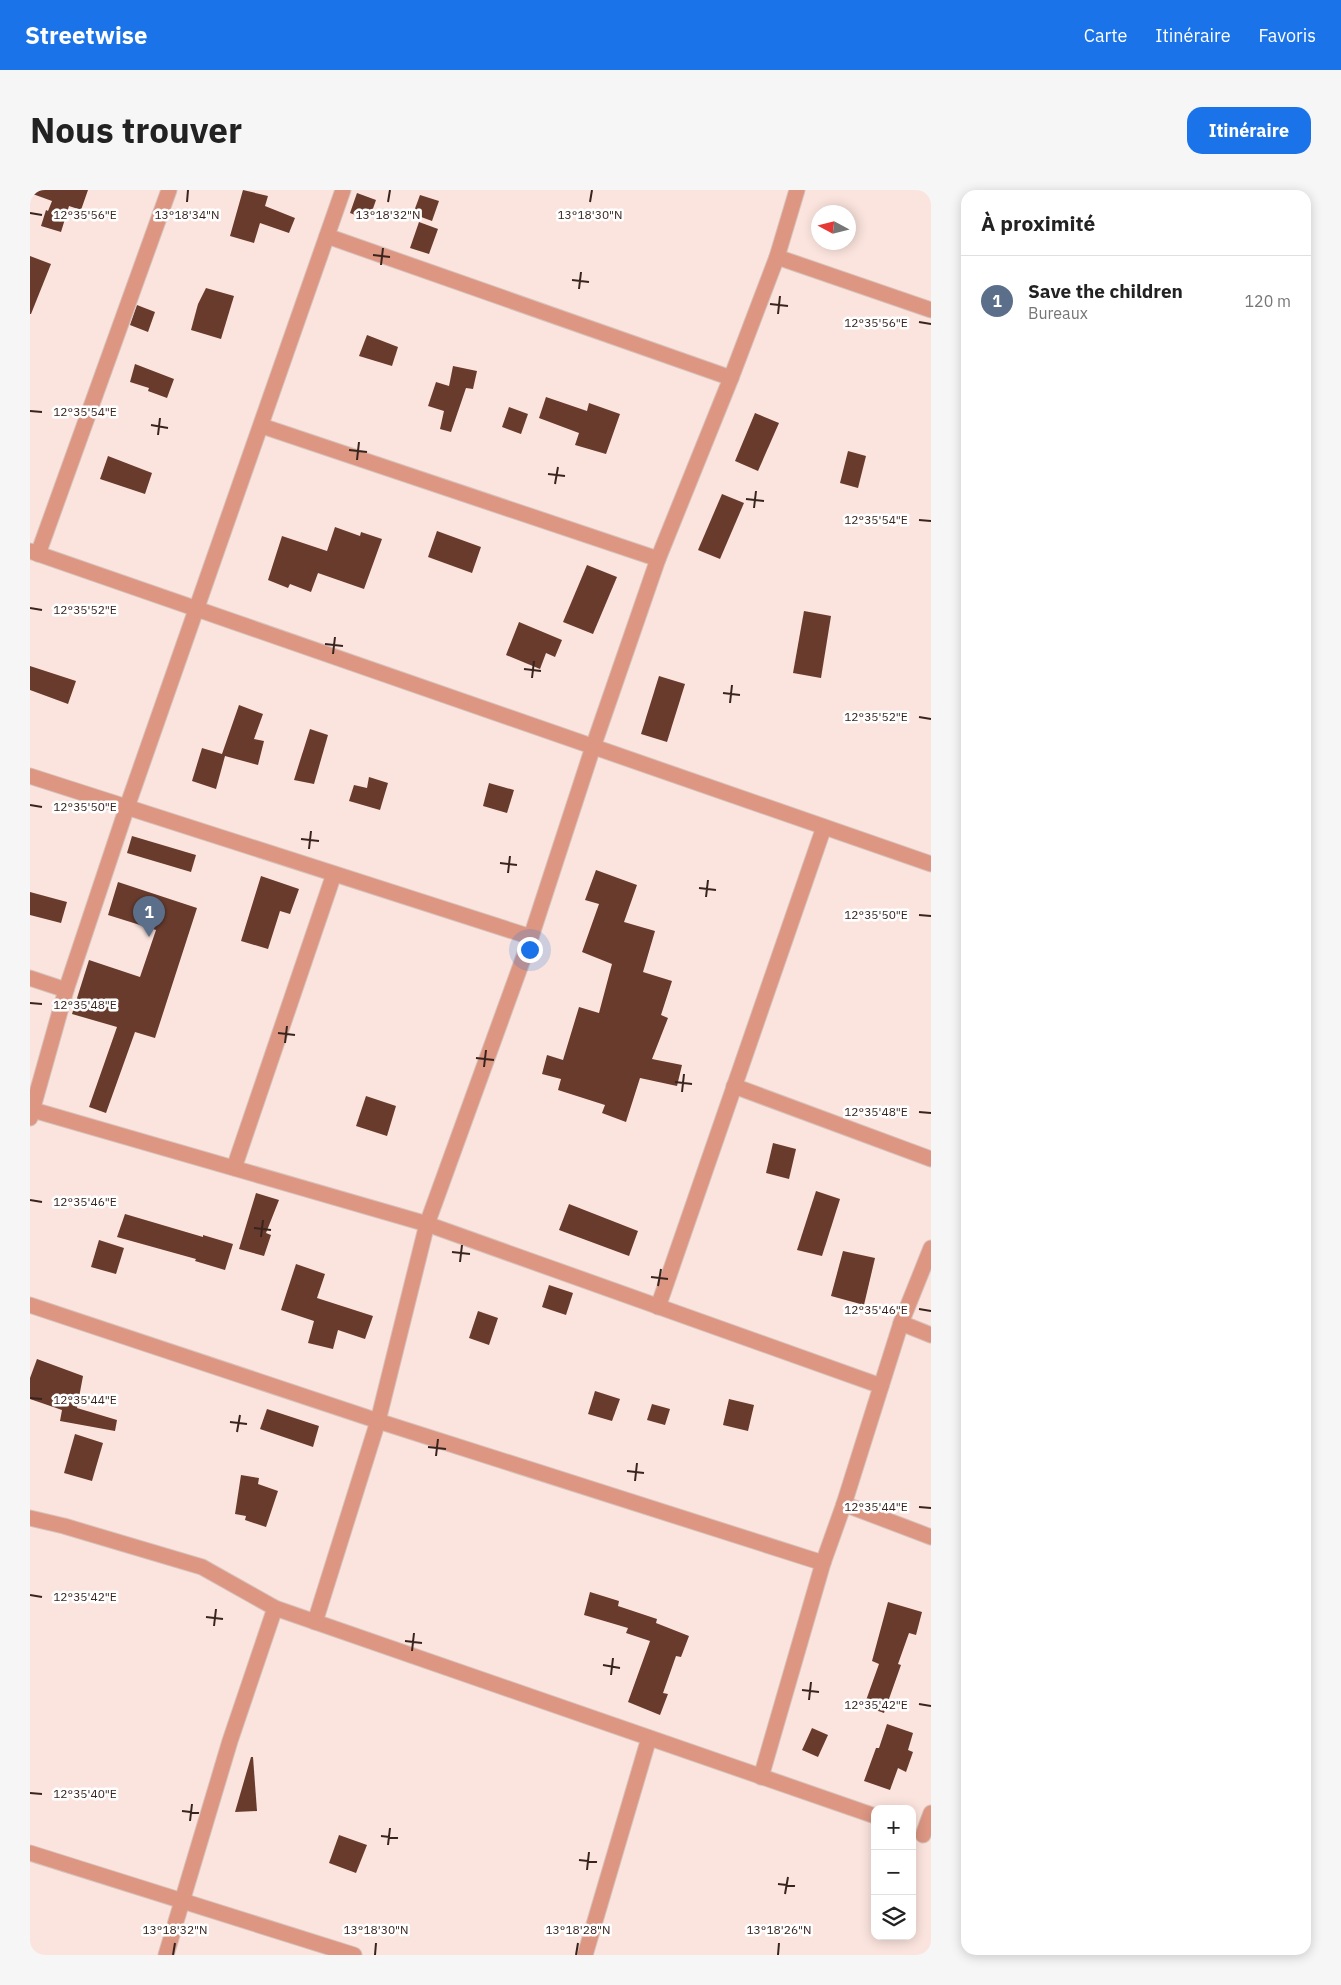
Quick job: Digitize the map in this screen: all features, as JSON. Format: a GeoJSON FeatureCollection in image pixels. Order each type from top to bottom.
{"type":"FeatureCollection","features":[{"type":"Feature","properties":{"kind":"street"},"geometry":{"type":"LineString","coordinates":[[169,190],[34,552],[931,864]]}},
{"type":"Feature","properties":{"kind":"street"},"geometry":{"type":"LineString","coordinates":[[343,190],[262,426],[127,807],[66,990],[32,1114],[234,1168],[427,1224],[881,1386]]}},
{"type":"Feature","properties":{"kind":"street"},"geometry":{"type":"LineString","coordinates":[[315,1622],[378,1421],[427,1224],[531,937],[593,747],[658,559],[732,378],[777,256],[797,190]]}},
{"type":"Feature","properties":{"kind":"street"},"geometry":{"type":"LineString","coordinates":[[327,236],[732,378]]}},
{"type":"Feature","properties":{"kind":"street"},"geometry":{"type":"LineString","coordinates":[[777,256],[931,310]]}},
{"type":"Feature","properties":{"kind":"street"},"geometry":{"type":"LineString","coordinates":[[262,426],[658,559]]}},
{"type":"Feature","properties":{"kind":"street"},"geometry":{"type":"LineString","coordinates":[[30,776],[531,937]]}},
{"type":"Feature","properties":{"kind":"street"},"geometry":{"type":"LineString","coordinates":[[658,1307],[824,827]]}},
{"type":"Feature","properties":{"kind":"street"},"geometry":{"type":"LineString","coordinates":[[234,1168],[334,874]]}},
{"type":"Feature","properties":{"kind":"street"},"geometry":{"type":"LineString","coordinates":[[30,978],[66,990]]}},
{"type":"Feature","properties":{"kind":"street"},"geometry":{"type":"LineString","coordinates":[[734,1086],[931,1160]]}},
{"type":"Feature","properties":{"kind":"street"},"geometry":{"type":"LineString","coordinates":[[761,1777],[822,1563],[844,1504],[901,1323],[931,1248]]}},
{"type":"Feature","properties":{"kind":"street"},"geometry":{"type":"LineString","coordinates":[[30,1304],[378,1421],[822,1563]]}},
{"type":"Feature","properties":{"kind":"street"},"geometry":{"type":"LineString","coordinates":[[901,1323],[931,1334]]}},
{"type":"Feature","properties":{"kind":"street"},"geometry":{"type":"LineString","coordinates":[[844,1504],[931,1537]]}},
{"type":"Feature","properties":{"kind":"street"},"geometry":{"type":"LineString","coordinates":[[30,1518],[64,1526],[202,1567],[275,1608],[871,1815]]}},
{"type":"Feature","properties":{"kind":"street"},"geometry":{"type":"LineString","coordinates":[[166,1955],[230,1741],[275,1608]]}},
{"type":"Feature","properties":{"kind":"street"},"geometry":{"type":"LineString","coordinates":[[585,1955],[649,1738]]}},
{"type":"Feature","properties":{"kind":"street"},"geometry":{"type":"LineString","coordinates":[[922,1834],[931,1813]]}},
{"type":"Feature","properties":{"kind":"street"},"geometry":{"type":"LineString","coordinates":[[30,1853],[354,1955]]}},
{"type":"Feature","properties":{"kind":"building"},"geometry":{"type":"Polygon","coordinates":[[[31,190],[88,190],[81,210],[69,206],[61,232],[41,226],[46,210],[48,211],[52,201],[30,193],[31,190]]]}},
{"type":"Feature","properties":{"kind":"building"},"geometry":{"type":"Polygon","coordinates":[[[243,190],[268,196],[265,206],[295,218],[289,233],[260,223],[254,243],[230,236],[243,190]]]}},
{"type":"Feature","properties":{"kind":"building"},"geometry":{"type":"Polygon","coordinates":[[[357,193],[376,200],[369,220],[350,213],[357,193]]]}},
{"type":"Feature","properties":{"kind":"building"},"geometry":{"type":"Polygon","coordinates":[[[420,195],[439,201],[432,221],[413,214],[420,195]]]}},
{"type":"Feature","properties":{"kind":"building"},"geometry":{"type":"Polygon","coordinates":[[[419,222],[438,229],[429,254],[410,248],[419,222]]]}},
{"type":"Feature","properties":{"kind":"building"},"geometry":{"type":"Polygon","coordinates":[[[30,256],[51,264],[31,314],[30,314],[30,256]]]}},
{"type":"Feature","properties":{"kind":"building"},"geometry":{"type":"Polygon","coordinates":[[[206,288],[234,296],[221,339],[191,330],[198,304],[206,288]]]}},
{"type":"Feature","properties":{"kind":"building"},"geometry":{"type":"Polygon","coordinates":[[[137,305],[155,312],[148,332],[130,325],[137,305]]]}},
{"type":"Feature","properties":{"kind":"building"},"geometry":{"type":"Polygon","coordinates":[[[367,335],[398,347],[392,366],[359,356],[367,335]]]}},
{"type":"Feature","properties":{"kind":"building"},"geometry":{"type":"Polygon","coordinates":[[[135,364],[174,379],[167,398],[148,391],[149,388],[130,382],[135,364]]]}},
{"type":"Feature","properties":{"kind":"building"},"geometry":{"type":"Polygon","coordinates":[[[453,366],[477,371],[473,389],[466,388],[451,432],[440,429],[444,411],[428,406],[436,382],[449,386],[453,366]]]}},
{"type":"Feature","properties":{"kind":"building"},"geometry":{"type":"Polygon","coordinates":[[[546,397],[587,411],[589,403],[620,414],[606,454],[575,445],[579,433],[539,418],[546,397]]]}},
{"type":"Feature","properties":{"kind":"building"},"geometry":{"type":"Polygon","coordinates":[[[509,407],[528,414],[521,434],[502,427],[509,407]]]}},
{"type":"Feature","properties":{"kind":"building"},"geometry":{"type":"Polygon","coordinates":[[[755,413],[779,423],[758,471],[735,461],[755,413]]]}},
{"type":"Feature","properties":{"kind":"building"},"geometry":{"type":"Polygon","coordinates":[[[848,451],[866,456],[858,488],[840,483],[848,451]]]}},
{"type":"Feature","properties":{"kind":"building"},"geometry":{"type":"Polygon","coordinates":[[[108,456],[152,473],[145,494],[100,479],[108,456]]]}},
{"type":"Feature","properties":{"kind":"building"},"geometry":{"type":"Polygon","coordinates":[[[722,494],[744,503],[720,559],[698,550],[722,494]]]}},
{"type":"Feature","properties":{"kind":"building"},"geometry":{"type":"Polygon","coordinates":[[[335,527],[360,536],[361,532],[382,539],[364,589],[318,573],[311,592],[290,584],[288,588],[268,580],[282,536],[327,551],[335,527]]]}},
{"type":"Feature","properties":{"kind":"building"},"geometry":{"type":"Polygon","coordinates":[[[437,531],[481,547],[472,573],[428,557],[437,531]]]}},
{"type":"Feature","properties":{"kind":"building"},"geometry":{"type":"Polygon","coordinates":[[[587,565],[617,577],[593,634],[563,622],[587,565]]]}},
{"type":"Feature","properties":{"kind":"building"},"geometry":{"type":"Polygon","coordinates":[[[804,611],[831,616],[821,678],[793,673],[804,611]]]}},
{"type":"Feature","properties":{"kind":"building"},"geometry":{"type":"Polygon","coordinates":[[[519,622],[562,640],[555,657],[546,653],[540,669],[506,655],[519,622]]]}},
{"type":"Feature","properties":{"kind":"building"},"geometry":{"type":"Polygon","coordinates":[[[30,666],[76,681],[68,704],[30,690],[30,666]]]}},
{"type":"Feature","properties":{"kind":"building"},"geometry":{"type":"Polygon","coordinates":[[[659,676],[685,684],[667,742],[641,734],[659,676]]]}},
{"type":"Feature","properties":{"kind":"building"},"geometry":{"type":"Polygon","coordinates":[[[239,705],[263,714],[254,739],[264,741],[258,765],[225,756],[216,789],[192,781],[202,748],[222,754],[239,705]]]}},
{"type":"Feature","properties":{"kind":"building"},"geometry":{"type":"Polygon","coordinates":[[[310,729],[328,735],[314,784],[294,780],[310,729]]]}},
{"type":"Feature","properties":{"kind":"building"},"geometry":{"type":"Polygon","coordinates":[[[369,777],[388,783],[380,810],[349,801],[354,785],[367,788],[369,777]]]}},
{"type":"Feature","properties":{"kind":"building"},"geometry":{"type":"Polygon","coordinates":[[[489,783],[514,790],[507,813],[483,806],[489,783]]]}},
{"type":"Feature","properties":{"kind":"building"},"geometry":{"type":"Polygon","coordinates":[[[132,836],[196,855],[191,872],[127,853],[132,836]]]}},
{"type":"Feature","properties":{"kind":"building"},"geometry":{"type":"Polygon","coordinates":[[[596,870],[637,885],[624,922],[655,931],[643,972],[672,981],[661,1015],[668,1018],[652,1059],[682,1065],[677,1086],[640,1078],[626,1122],[602,1113],[605,1105],[558,1090],[561,1079],[542,1074],[547,1055],[563,1060],[579,1007],[599,1013],[612,964],[582,952],[599,904],[585,900],[596,870]]]}},
{"type":"Feature","properties":{"kind":"building"},"geometry":{"type":"Polygon","coordinates":[[[261,876],[299,889],[290,914],[280,911],[268,949],[241,941],[261,876]]]}},
{"type":"Feature","properties":{"kind":"building"},"geometry":{"type":"Polygon","coordinates":[[[118,882],[197,908],[155,1038],[135,1032],[106,1113],[89,1107],[117,1027],[72,1014],[89,960],[140,977],[156,930],[108,915],[118,882]]]}},
{"type":"Feature","properties":{"kind":"building"},"geometry":{"type":"Polygon","coordinates":[[[30,892],[67,902],[61,923],[30,915],[30,892]]]}},
{"type":"Feature","properties":{"kind":"building"},"geometry":{"type":"Polygon","coordinates":[[[366,1096],[396,1106],[387,1136],[356,1126],[366,1096]]]}},
{"type":"Feature","properties":{"kind":"building"},"geometry":{"type":"Polygon","coordinates":[[[773,1143],[796,1149],[789,1179],[766,1173],[773,1143]]]}},
{"type":"Feature","properties":{"kind":"building"},"geometry":{"type":"Polygon","coordinates":[[[816,1191],[840,1199],[822,1256],[797,1250],[816,1191]]]}},
{"type":"Feature","properties":{"kind":"building"},"geometry":{"type":"Polygon","coordinates":[[[256,1193],[279,1200],[266,1233],[271,1235],[264,1256],[239,1249],[256,1193]]]}},
{"type":"Feature","properties":{"kind":"building"},"geometry":{"type":"Polygon","coordinates":[[[569,1204],[638,1231],[629,1256],[559,1230],[569,1204]]]}},
{"type":"Feature","properties":{"kind":"building"},"geometry":{"type":"Polygon","coordinates":[[[125,1214],[233,1244],[225,1270],[195,1261],[196,1259],[117,1237],[125,1214]]]}},
{"type":"Feature","properties":{"kind":"building"},"geometry":{"type":"Polygon","coordinates":[[[99,1240],[124,1248],[116,1274],[91,1267],[99,1240]]]}},
{"type":"Feature","properties":{"kind":"building"},"geometry":{"type":"Polygon","coordinates":[[[843,1251],[875,1258],[864,1305],[831,1296],[843,1251]]]}},
{"type":"Feature","properties":{"kind":"building"},"geometry":{"type":"Polygon","coordinates":[[[296,1264],[325,1274],[317,1298],[373,1316],[365,1339],[338,1330],[333,1349],[308,1343],[314,1321],[281,1310],[296,1264]]]}},
{"type":"Feature","properties":{"kind":"building"},"geometry":{"type":"Polygon","coordinates":[[[549,1285],[573,1293],[566,1315],[542,1307],[549,1285]]]}},
{"type":"Feature","properties":{"kind":"building"},"geometry":{"type":"Polygon","coordinates":[[[478,1311],[498,1318],[489,1345],[469,1338],[478,1311]]]}},
{"type":"Feature","properties":{"kind":"building"},"geometry":{"type":"Polygon","coordinates":[[[37,1359],[83,1376],[77,1408],[117,1420],[115,1431],[60,1421],[62,1410],[30,1399],[30,1378],[37,1359]]]}},
{"type":"Feature","properties":{"kind":"building"},"geometry":{"type":"Polygon","coordinates":[[[595,1391],[620,1399],[612,1421],[588,1414],[595,1391]]]}},
{"type":"Feature","properties":{"kind":"building"},"geometry":{"type":"Polygon","coordinates":[[[729,1399],[754,1405],[748,1431],[723,1425],[729,1399]]]}},
{"type":"Feature","properties":{"kind":"building"},"geometry":{"type":"Polygon","coordinates":[[[652,1404],[670,1409],[665,1425],[647,1420],[652,1404]]]}},
{"type":"Feature","properties":{"kind":"building"},"geometry":{"type":"Polygon","coordinates":[[[267,1409],[319,1426],[313,1447],[260,1429],[267,1409]]]}},
{"type":"Feature","properties":{"kind":"building"},"geometry":{"type":"Polygon","coordinates":[[[75,1434],[103,1443],[92,1481],[64,1473],[75,1434]]]}},
{"type":"Feature","properties":{"kind":"building"},"geometry":{"type":"Polygon","coordinates":[[[241,1475],[259,1478],[258,1484],[278,1491],[266,1527],[245,1520],[246,1516],[235,1514],[241,1475]]]}},
{"type":"Feature","properties":{"kind":"building"},"geometry":{"type":"Polygon","coordinates":[[[590,1592],[619,1601],[618,1606],[657,1619],[656,1623],[689,1636],[681,1657],[676,1656],[663,1693],[668,1694],[660,1715],[628,1702],[650,1641],[626,1633],[628,1628],[584,1615],[590,1592]]]}},
{"type":"Feature","properties":{"kind":"building"},"geometry":{"type":"Polygon","coordinates":[[[888,1602],[922,1612],[916,1635],[909,1633],[898,1664],[901,1665],[884,1713],[864,1706],[879,1664],[872,1661],[888,1602]]]}},
{"type":"Feature","properties":{"kind":"building"},"geometry":{"type":"Polygon","coordinates":[[[887,1724],[913,1733],[908,1750],[913,1752],[906,1772],[898,1768],[890,1790],[864,1781],[876,1748],[879,1748],[887,1724]]]}},
{"type":"Feature","properties":{"kind":"building"},"geometry":{"type":"Polygon","coordinates":[[[812,1728],[828,1735],[818,1757],[802,1750],[812,1728]]]}},
{"type":"Feature","properties":{"kind":"building"},"geometry":{"type":"Polygon","coordinates":[[[251,1757],[253,1757],[257,1811],[235,1812],[251,1757]]]}},
{"type":"Feature","properties":{"kind":"building"},"geometry":{"type":"Polygon","coordinates":[[[339,1835],[367,1845],[356,1873],[329,1863],[339,1835]]]}},
{"type":"Feature","properties":{"kind":"place","name":"Save the children"},"geometry":{"type":"Point","coordinates":[149,937]}}]}
